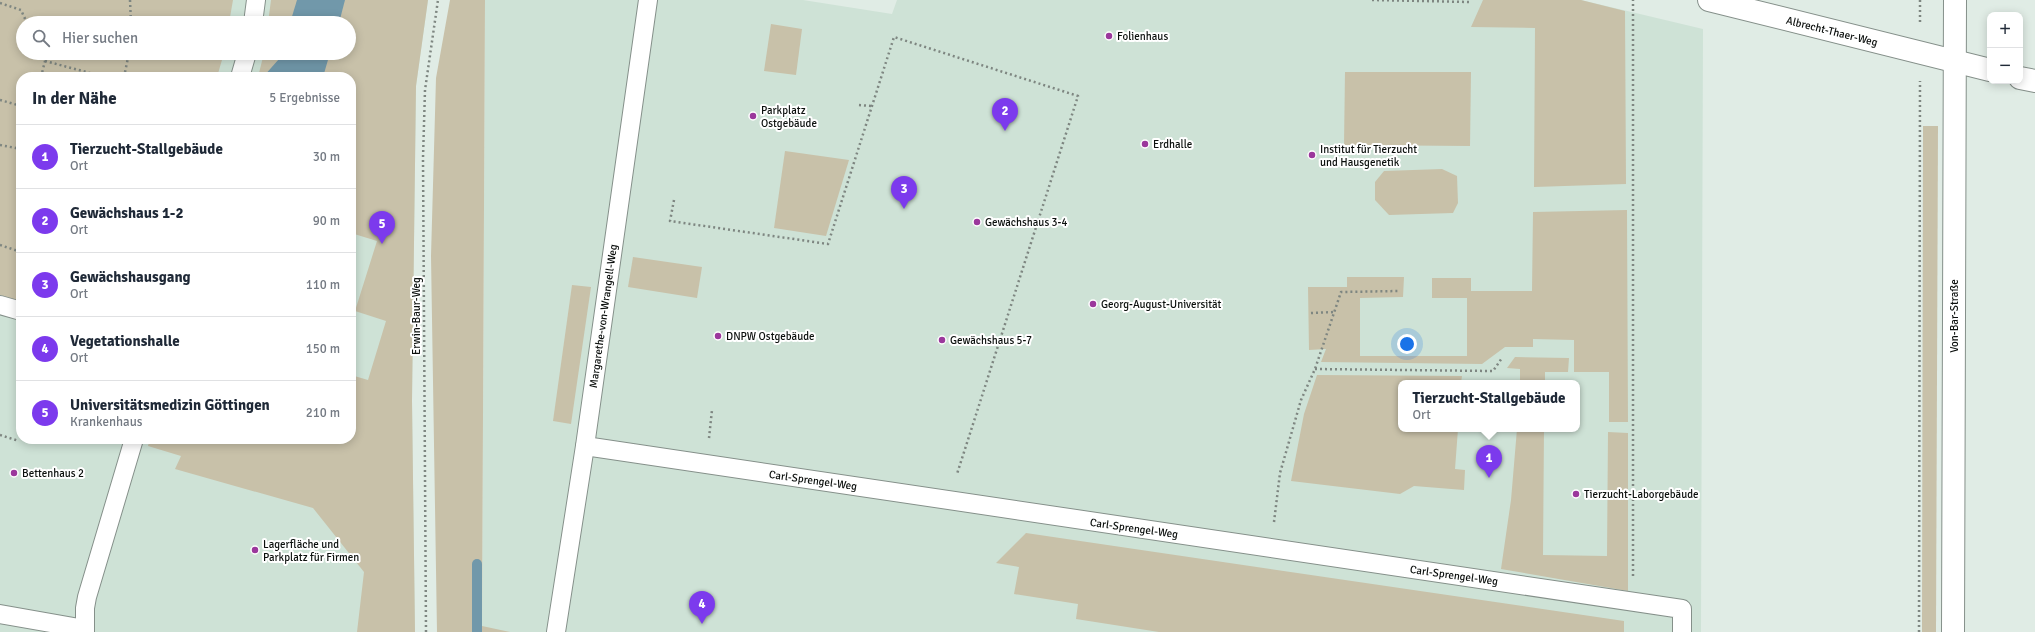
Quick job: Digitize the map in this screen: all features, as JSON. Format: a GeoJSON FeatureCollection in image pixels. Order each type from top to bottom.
{"type":"FeatureCollection","features":[{"type":"Feature","properties":{"kind":"street","name":"Albrecht-Thaer-Weg"},"geometry":{"type":"LineString","coordinates":[[1709,0],[1987,69]]}},
{"type":"Feature","properties":{"kind":"street","name":"Von-Bar-Straße"},"geometry":{"type":"LineString","coordinates":[[1954,632],[1955,0]]}},
{"type":"Feature","properties":{"kind":"street"},"geometry":{"type":"LineString","coordinates":[[2023,79],[2035,81]]}},
{"type":"Feature","properties":{"kind":"lane"},"geometry":{"type":"LineString","coordinates":[[254,16],[256,0]]}},
{"type":"Feature","properties":{"kind":"lane","name":"Margarethe-von-Wrangell-Weg"},"geometry":{"type":"LineString","coordinates":[[556,632],[585,446],[648,0]]}},
{"type":"Feature","properties":{"kind":"lane"},"geometry":{"type":"LineString","coordinates":[[241,72],[245,60]]}},
{"type":"Feature","properties":{"kind":"lane"},"geometry":{"type":"LineString","coordinates":[[0,305],[16,310]]}},
{"type":"Feature","properties":{"kind":"lane"},"geometry":{"type":"LineString","coordinates":[[0,614],[85,630],[88,597],[133,444]]}},
{"type":"Feature","properties":{"kind":"lane","name":"Carl-Sprengel-Weg"},"geometry":{"type":"LineString","coordinates":[[585,446],[1682,609],[1682,632]]}},
{"type":"Feature","properties":{"kind":"path"},"geometry":{"type":"LineString","coordinates":[[130,0],[131,16]]}},
{"type":"Feature","properties":{"kind":"path","name":"Erwin-Baur-Weg"},"geometry":{"type":"LineString","coordinates":[[426,632],[423,158],[425,90],[438,0]]}},
{"type":"Feature","properties":{"kind":"path"},"geometry":{"type":"LineString","coordinates":[[1372,0],[1470,2],[1470,0]]}},
{"type":"Feature","properties":{"kind":"path"},"geometry":{"type":"LineString","coordinates":[[1632,602],[1633,0]]}},
{"type":"Feature","properties":{"kind":"path"},"geometry":{"type":"LineString","coordinates":[[0,3],[21,10],[24,16]]}},
{"type":"Feature","properties":{"kind":"path"},"geometry":{"type":"LineString","coordinates":[[674,200],[670,221],[828,244],[894,37],[1078,96],[949,500]]}},
{"type":"Feature","properties":{"kind":"path"},"geometry":{"type":"LineString","coordinates":[[125,72],[128,60]]}},
{"type":"Feature","properties":{"kind":"path"},"geometry":{"type":"LineString","coordinates":[[42,72],[45,61],[86,72]]}},
{"type":"Feature","properties":{"kind":"path"},"geometry":{"type":"LineString","coordinates":[[1919,632],[1920,86]]}},
{"type":"Feature","properties":{"kind":"path"},"geometry":{"type":"LineString","coordinates":[[0,100],[16,105]]}},
{"type":"Feature","properties":{"kind":"path"},"geometry":{"type":"LineString","coordinates":[[859,105],[872,106]]}},
{"type":"Feature","properties":{"kind":"path"},"geometry":{"type":"LineString","coordinates":[[0,145],[16,148]]}},
{"type":"Feature","properties":{"kind":"path"},"geometry":{"type":"LineString","coordinates":[[0,245],[16,250]]}},
{"type":"Feature","properties":{"kind":"path"},"geometry":{"type":"LineString","coordinates":[[1270,548],[1280,472],[1301,400],[1316,369],[1342,292],[1399,291]]}},
{"type":"Feature","properties":{"kind":"path"},"geometry":{"type":"LineString","coordinates":[[1311,313],[1335,312]]}},
{"type":"Feature","properties":{"kind":"path"},"geometry":{"type":"LineString","coordinates":[[1316,369],[1493,371],[1502,358]]}},
{"type":"Feature","properties":{"kind":"path"},"geometry":{"type":"LineString","coordinates":[[0,435],[16,440]]}},
{"type":"Feature","properties":{"kind":"shaded area"},"geometry":{"type":"Polygon","coordinates":[[[0,0],[428,0],[416,86],[412,401],[415,632],[0,632],[0,0]]]}},
{"type":"Feature","properties":{"kind":"shaded area"},"geometry":{"type":"Polygon","coordinates":[[[0,0],[233,0],[230,16],[16,16],[16,60],[222,60],[218,72],[16,72],[16,300],[0,295],[0,0]]]}},
{"type":"Feature","properties":{"kind":"shaded area"},"geometry":{"type":"Polygon","coordinates":[[[271,0],[428,0],[416,86],[412,401],[415,632],[357,632],[364,572],[313,508],[175,469],[181,456],[148,446],[149,444],[356,444],[356,376],[368,380],[386,321],[356,311],[377,241],[356,235],[356,72],[259,72],[262,60],[356,60],[356,16],[269,16],[271,0]]]}},
{"type":"Feature","properties":{"kind":"shaded area"},"geometry":{"type":"Polygon","coordinates":[[[450,0],[485,0],[482,626],[510,632],[437,632],[431,256],[436,78],[450,0]]]}},
{"type":"Feature","properties":{"kind":"shaded area","name":"Georg-August-Universität"},"geometry":{"type":"Polygon","coordinates":[[[485,0],[803,0],[892,14],[897,0],[1581,0],[1703,29],[1701,632],[482,632],[485,0]]]}},
{"type":"Feature","properties":{"kind":"shaded area"},"geometry":{"type":"Polygon","coordinates":[[[1483,0],[1581,0],[1625,11],[1626,184],[1534,187],[1535,28],[1471,27],[1483,0]]]}},
{"type":"Feature","properties":{"kind":"shaded area"},"geometry":{"type":"Polygon","coordinates":[[[771,24],[802,29],[796,75],[764,71],[771,24]]]}},
{"type":"Feature","properties":{"kind":"shaded area"},"geometry":{"type":"Polygon","coordinates":[[[1345,72],[1471,72],[1470,146],[1344,145],[1345,72]]]}},
{"type":"Feature","properties":{"kind":"shaded area"},"geometry":{"type":"Polygon","coordinates":[[[1923,126],[1938,126],[1936,632],[1922,632],[1923,126]]]}},
{"type":"Feature","properties":{"kind":"shaded area"},"geometry":{"type":"Polygon","coordinates":[[[785,151],[849,160],[826,236],[774,228],[785,151]]]}},
{"type":"Feature","properties":{"kind":"shaded area"},"geometry":{"type":"Polygon","coordinates":[[[1442,169],[1457,176],[1458,203],[1453,213],[1389,215],[1375,200],[1375,182],[1384,171],[1442,169]]]}},
{"type":"Feature","properties":{"kind":"shaded area"},"geometry":{"type":"Polygon","coordinates":[[[1627,210],[1628,422],[1609,422],[1609,372],[1574,372],[1574,340],[1533,339],[1533,347],[1505,347],[1482,364],[1321,362],[1326,349],[1309,350],[1308,287],[1347,287],[1347,277],[1404,277],[1403,297],[1360,298],[1360,356],[1467,356],[1467,298],[1432,298],[1432,278],[1471,278],[1471,291],[1532,291],[1533,212],[1627,210]]]}},
{"type":"Feature","properties":{"kind":"shaded area"},"geometry":{"type":"Polygon","coordinates":[[[633,257],[702,267],[697,298],[628,287],[633,257]]]}},
{"type":"Feature","properties":{"kind":"shaded area"},"geometry":{"type":"Polygon","coordinates":[[[572,285],[591,287],[571,424],[553,421],[572,285]]]}},
{"type":"Feature","properties":{"kind":"shaded area"},"geometry":{"type":"Polygon","coordinates":[[[1515,357],[1569,358],[1568,372],[1545,372],[1545,380],[1520,380],[1520,369],[1507,368],[1515,357]]]}},
{"type":"Feature","properties":{"kind":"shaded area"},"geometry":{"type":"Polygon","coordinates":[[[1317,375],[1462,376],[1461,380],[1398,380],[1398,432],[1458,432],[1455,469],[1465,470],[1464,490],[1414,486],[1400,494],[1291,481],[1304,414],[1317,375]]]}},
{"type":"Feature","properties":{"kind":"shaded area"},"geometry":{"type":"Polygon","coordinates":[[[1517,432],[1544,432],[1543,555],[1607,556],[1608,432],[1628,433],[1628,591],[1501,569],[1511,500],[1517,432]]]}},
{"type":"Feature","properties":{"kind":"shaded area"},"geometry":{"type":"Polygon","coordinates":[[[1026,533],[1624,621],[1624,632],[1159,632],[1076,619],[1078,604],[1014,594],[1019,567],[996,563],[1026,533]]]}},
{"type":"Feature","properties":{"kind":"water"},"geometry":{"type":"Polygon","coordinates":[[[297,0],[345,0],[341,16],[292,16],[297,0]]]}},
{"type":"Feature","properties":{"kind":"water"},"geometry":{"type":"Polygon","coordinates":[[[278,60],[328,60],[324,72],[267,72],[278,60]]]}},
{"type":"Feature","properties":{"kind":"waterway"},"geometry":{"type":"LineString","coordinates":[[477,564],[477,632]]}},
{"type":"Feature","properties":{"kind":"place","name":"Folienhaus"},"geometry":{"type":"Point","coordinates":[1109,36]}},
{"type":"Feature","properties":{"kind":"place","name":"Parkplatz Ostgebäude"},"geometry":{"type":"Point","coordinates":[753,116]}},
{"type":"Feature","properties":{"kind":"place","name":"Gewächshaus 1-2"},"geometry":{"type":"Point","coordinates":[1005,131]}},
{"type":"Feature","properties":{"kind":"place","name":"Erdhalle"},"geometry":{"type":"Point","coordinates":[1145,144]}},
{"type":"Feature","properties":{"kind":"place","name":"Institut für Tierzucht und Hausgenetik"},"geometry":{"type":"Point","coordinates":[1312,155]}},
{"type":"Feature","properties":{"kind":"place","name":"Gewächshausgang"},"geometry":{"type":"Point","coordinates":[904,209]}},
{"type":"Feature","properties":{"kind":"place","name":"Gewächshaus 3-4"},"geometry":{"type":"Point","coordinates":[977,222]}},
{"type":"Feature","properties":{"kind":"place","name":"Universitätsmedizin Göttingen"},"geometry":{"type":"Point","coordinates":[382,244]}},
{"type":"Feature","properties":{"kind":"place","name":"Georg-August-Universität"},"geometry":{"type":"Point","coordinates":[1093,304]}},
{"type":"Feature","properties":{"kind":"place","name":"DNPW Ostgebäude"},"geometry":{"type":"Point","coordinates":[718,336]}},
{"type":"Feature","properties":{"kind":"place","name":"Gewächshaus 5-7"},"geometry":{"type":"Point","coordinates":[942,340]}},
{"type":"Feature","properties":{"kind":"place","name":"Bettenhaus 2"},"geometry":{"type":"Point","coordinates":[14,473]}},
{"type":"Feature","properties":{"kind":"place","name":"Tierzucht-Stallgebäude"},"geometry":{"type":"Point","coordinates":[1489,478]}},
{"type":"Feature","properties":{"kind":"place","name":"Tierzucht-Laborgebäude"},"geometry":{"type":"Point","coordinates":[1576,494]}},
{"type":"Feature","properties":{"kind":"place","name":"Lagerfläche und Parkplatz für Firmen"},"geometry":{"type":"Point","coordinates":[255,550]}},
{"type":"Feature","properties":{"kind":"place","name":"Vegetationshalle"},"geometry":{"type":"Point","coordinates":[702,624]}}]}
